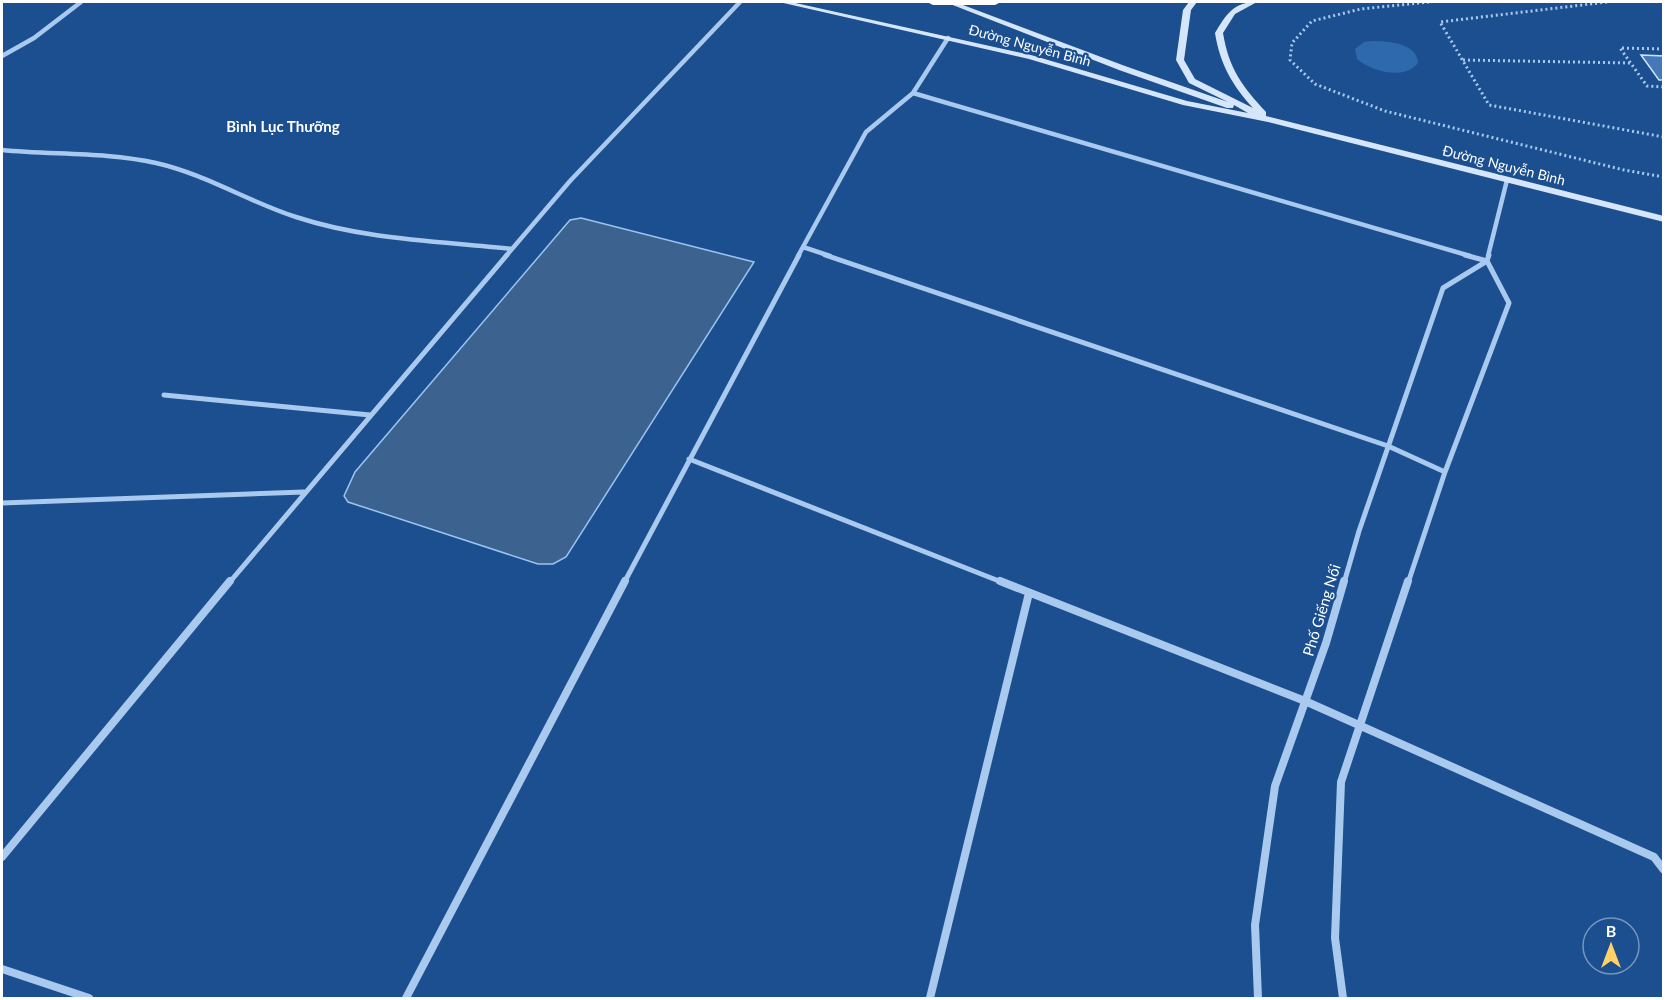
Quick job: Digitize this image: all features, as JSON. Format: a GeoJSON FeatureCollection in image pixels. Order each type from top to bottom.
{"type":"FeatureCollection","features":[{"type":"Feature","properties":{"kind":"highway"},"geometry":{"type":"LineString","coordinates":[[933,2],[995,2]]}},
{"type":"Feature","properties":{"kind":"main road","name":"Đường Nguyễn Bình"},"geometry":{"type":"LineString","coordinates":[[783,2],[1031,57],[1186,103],[1268,119],[1664,219]]}},
{"type":"Feature","properties":{"kind":"main road","name":"Đường Nguyễn Bình"},"geometry":{"type":"LineString","coordinates":[[953,2],[1122,68],[1268,119]]}},
{"type":"Feature","properties":{"kind":"main road"},"geometry":{"type":"LineString","coordinates":[[1194,2],[1186,10],[1180,60],[1192,81],[1268,119]]}},
{"type":"Feature","properties":{"kind":"main road"},"geometry":{"type":"LineString","coordinates":[[1253,2],[1232,12],[1218,33],[1222,57],[1235,83],[1268,119]]}},
{"type":"Feature","properties":{"kind":"street"},"geometry":{"type":"LineString","coordinates":[[2,56],[34,38],[81,2]]}},
{"type":"Feature","properties":{"kind":"street"},"geometry":{"type":"LineString","coordinates":[[2,856],[304,492],[570,181],[740,2]]}},
{"type":"Feature","properties":{"kind":"street"},"geometry":{"type":"LineString","coordinates":[[406,999],[689,459],[866,132],[913,93],[948,38]]}},
{"type":"Feature","properties":{"kind":"street"},"geometry":{"type":"LineString","coordinates":[[913,93],[1487,261]]}},
{"type":"Feature","properties":{"kind":"street"},"geometry":{"type":"LineString","coordinates":[[2,150],[159,163],[295,217],[327,225],[512,249]]}},
{"type":"Feature","properties":{"kind":"street"},"geometry":{"type":"LineString","coordinates":[[1342,999],[1335,938],[1341,782],[1445,472],[1509,303],[1487,261],[1507,180]]}},
{"type":"Feature","properties":{"kind":"street"},"geometry":{"type":"LineString","coordinates":[[803,247],[1388,446],[1445,472]]}},
{"type":"Feature","properties":{"kind":"street","name":"Phố Giếng Nối"},"geometry":{"type":"LineString","coordinates":[[1258,999],[1256,925],[1275,786],[1326,643],[1359,531],[1443,288],[1487,261]]}},
{"type":"Feature","properties":{"kind":"street"},"geometry":{"type":"LineString","coordinates":[[164,395],[370,415]]}},
{"type":"Feature","properties":{"kind":"street"},"geometry":{"type":"LineString","coordinates":[[689,459],[1305,701],[1654,856],[1664,870]]}},
{"type":"Feature","properties":{"kind":"street"},"geometry":{"type":"LineString","coordinates":[[2,503],[304,492]]}},
{"type":"Feature","properties":{"kind":"street"},"geometry":{"type":"LineString","coordinates":[[930,999],[1029,592]]}},
{"type":"Feature","properties":{"kind":"street"},"geometry":{"type":"LineString","coordinates":[[2,969],[89,999]]}},
{"type":"Feature","properties":{"kind":"path"},"geometry":{"type":"LineString","coordinates":[[1429,2],[1361,9],[1312,21],[1292,43],[1290,60],[1315,84],[1385,111],[1624,170],[1664,177]]}},
{"type":"Feature","properties":{"kind":"path"},"geometry":{"type":"LineString","coordinates":[[1607,2],[1440,22],[1489,105],[1664,137]]}},
{"type":"Feature","properties":{"kind":"path"},"geometry":{"type":"LineString","coordinates":[[1664,49],[1620,48],[1647,86],[1664,87]]}},
{"type":"Feature","properties":{"kind":"path"},"geometry":{"type":"LineString","coordinates":[[1463,60],[1630,63]]}},
{"type":"Feature","properties":{"kind":"shaded area"},"geometry":{"type":"Polygon","coordinates":[[[1364,42],[1401,44],[1413,51],[1418,63],[1405,72],[1396,73],[1370,67],[1357,59],[1355,49],[1364,42]]]}},
{"type":"Feature","properties":{"kind":"shaded area"},"geometry":{"type":"Polygon","coordinates":[[[581,218],[754,262],[566,557],[553,564],[538,564],[348,502],[344,496],[355,472],[570,220],[581,218]]]}},
{"type":"Feature","properties":{"kind":"building"},"geometry":{"type":"Polygon","coordinates":[[[1641,55],[1664,56],[1664,80],[1659,80],[1641,55]]]}},
{"type":"Feature","properties":{"kind":"district","name":"Bình Lục Thưỡng"},"geometry":{"type":"Point","coordinates":[283,126]}}]}
